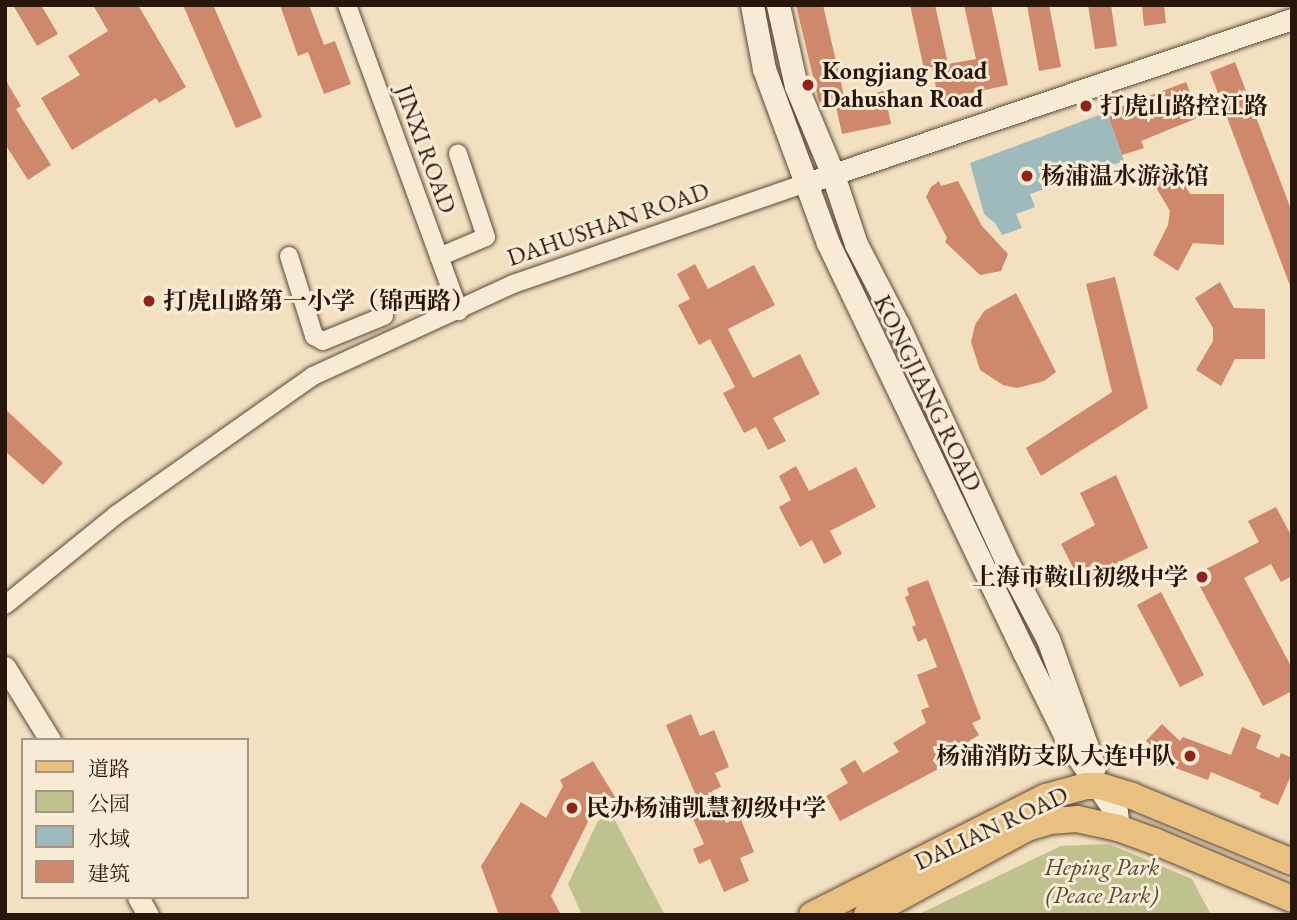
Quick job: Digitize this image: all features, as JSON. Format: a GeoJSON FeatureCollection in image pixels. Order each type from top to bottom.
{"type":"FeatureCollection","features":[{"type":"Feature","properties":{"kind":"main road","name":"KONGJIANG ROAD"},"geometry":{"type":"LineString","coordinates":[[751,5],[764,69],[804,184],[856,304],[1070,745],[1116,812],[1118,828]]}},
{"type":"Feature","properties":{"kind":"main road","name":"KONGJIANG ROAD"},"geometry":{"type":"LineString","coordinates":[[778,5],[796,86],[832,172],[856,244],[898,325],[1007,562],[1048,639],[1100,786]]}},
{"type":"Feature","properties":{"kind":"main road","name":"DALIAN ROAD"},"geometry":{"type":"LineString","coordinates":[[812,915],[1046,797],[1069,788],[1100,786],[1184,816],[1292,862]]}},
{"type":"Feature","properties":{"kind":"main road","name":"DALIAN ROAD"},"geometry":{"type":"LineString","coordinates":[[867,915],[1027,828],[1050,821],[1077,819],[1118,828],[1292,899]]}},
{"type":"Feature","properties":{"kind":"street","name":"JINXI ROAD"},"geometry":{"type":"LineString","coordinates":[[347,5],[459,310]]}},
{"type":"Feature","properties":{"kind":"street","name":"DAHUSHAN ROAD"},"geometry":{"type":"LineString","coordinates":[[5,606],[116,515],[313,376],[513,284],[832,172],[1080,93],[1292,19]]}},
{"type":"Feature","properties":{"kind":"street"},"geometry":{"type":"LineString","coordinates":[[439,257],[486,237],[458,155]]}},
{"type":"Feature","properties":{"kind":"street"},"geometry":{"type":"LineString","coordinates":[[289,256],[314,335],[323,341],[384,316]]}},
{"type":"Feature","properties":{"kind":"street"},"geometry":{"type":"LineString","coordinates":[[5,667],[49,738]]}},
{"type":"Feature","properties":{"kind":"street"},"geometry":{"type":"LineString","coordinates":[[139,899],[148,915]]}},
{"type":"Feature","properties":{"kind":"green space"},"geometry":{"type":"Polygon","coordinates":[[[611,813],[665,915],[582,915],[568,884],[598,821],[611,813]]]}},
{"type":"Feature","properties":{"kind":"green space","name":"Heping Park (Peace Park)"},"geometry":{"type":"Polygon","coordinates":[[[1109,844],[1192,879],[1211,915],[917,915],[1061,846],[1109,844]]]}},
{"type":"Feature","properties":{"kind":"water","name":"杨浦温水游泳馆"},"geometry":{"type":"Polygon","coordinates":[[[1107,112],[1124,161],[1030,194],[1035,207],[1016,214],[1022,228],[1002,235],[995,223],[984,214],[970,163],[1107,112]]]}},
{"type":"Feature","properties":{"kind":"building"},"geometry":{"type":"Polygon","coordinates":[[[13,5],[41,5],[58,34],[37,46],[13,5]]]}},
{"type":"Feature","properties":{"kind":"building"},"geometry":{"type":"Polygon","coordinates":[[[93,5],[138,5],[186,87],[159,103],[156,98],[72,150],[41,98],[80,75],[68,56],[108,31],[93,5]]]}},
{"type":"Feature","properties":{"kind":"building"},"geometry":{"type":"Polygon","coordinates":[[[183,5],[213,5],[262,117],[236,128],[183,5]]]}},
{"type":"Feature","properties":{"kind":"building"},"geometry":{"type":"Polygon","coordinates":[[[280,5],[309,5],[324,45],[335,41],[351,84],[324,94],[308,52],[298,56],[280,5]]]}},
{"type":"Feature","properties":{"kind":"building"},"geometry":{"type":"Polygon","coordinates":[[[796,5],[823,5],[844,96],[819,102],[796,5]]]}},
{"type":"Feature","properties":{"kind":"building"},"geometry":{"type":"Polygon","coordinates":[[[910,5],[935,5],[948,64],[976,59],[964,5],[991,5],[1008,85],[961,95],[963,105],[940,109],[932,67],[924,69],[910,5]]]}},
{"type":"Feature","properties":{"kind":"building"},"geometry":{"type":"Polygon","coordinates":[[[1027,5],[1049,5],[1061,67],[1039,71],[1027,5]]]}},
{"type":"Feature","properties":{"kind":"building"},"geometry":{"type":"Polygon","coordinates":[[[1088,5],[1111,5],[1117,46],[1095,49],[1088,5]]]}},
{"type":"Feature","properties":{"kind":"building"},"geometry":{"type":"Polygon","coordinates":[[[1142,5],[1164,5],[1166,23],[1144,26],[1142,5]]]}},
{"type":"Feature","properties":{"kind":"building"},"geometry":{"type":"Polygon","coordinates":[[[1235,62],[1292,212],[1292,291],[1210,72],[1235,62]]]}},
{"type":"Feature","properties":{"kind":"building"},"geometry":{"type":"Polygon","coordinates":[[[5,79],[21,106],[16,109],[51,165],[28,180],[5,144],[5,79]]]}},
{"type":"Feature","properties":{"kind":"building"},"geometry":{"type":"Polygon","coordinates":[[[1186,82],[1200,117],[1141,141],[1144,148],[1122,155],[1107,112],[1186,82]]]}},
{"type":"Feature","properties":{"kind":"building"},"geometry":{"type":"Polygon","coordinates":[[[884,91],[891,124],[842,134],[835,102],[884,91]]]}},
{"type":"Feature","properties":{"kind":"building"},"geometry":{"type":"Polygon","coordinates":[[[1177,169],[1190,194],[1224,194],[1224,245],[1193,243],[1178,271],[1153,255],[1168,225],[1170,211],[1154,184],[1177,169]]]}},
{"type":"Feature","properties":{"kind":"building"},"geometry":{"type":"Polygon","coordinates":[[[939,181],[941,186],[958,181],[982,226],[1008,254],[1001,271],[980,275],[945,242],[947,238],[926,197],[931,187],[939,181]]]}},
{"type":"Feature","properties":{"kind":"building"},"geometry":{"type":"Polygon","coordinates":[[[695,264],[708,289],[754,265],[775,305],[728,329],[735,343],[753,378],[800,354],[820,394],[773,418],[786,441],[768,450],[756,427],[744,433],[723,393],[735,387],[710,339],[699,345],[678,305],[690,299],[677,274],[695,264]]]}},
{"type":"Feature","properties":{"kind":"building"},"geometry":{"type":"Polygon","coordinates":[[[1115,277],[1148,408],[1041,476],[1026,448],[1112,392],[1086,284],[1115,277]]]}},
{"type":"Feature","properties":{"kind":"building"},"geometry":{"type":"Polygon","coordinates":[[[1220,282],[1234,308],[1265,309],[1265,359],[1235,359],[1221,386],[1196,370],[1213,341],[1213,328],[1195,298],[1220,282]]]}},
{"type":"Feature","properties":{"kind":"building"},"geometry":{"type":"Polygon","coordinates":[[[1016,293],[1056,372],[1044,381],[1017,388],[1003,385],[980,370],[971,342],[975,325],[984,311],[1016,293]]]}},
{"type":"Feature","properties":{"kind":"building"},"geometry":{"type":"Polygon","coordinates":[[[5,409],[63,463],[43,485],[5,451],[5,409]]]}},
{"type":"Feature","properties":{"kind":"building"},"geometry":{"type":"Polygon","coordinates":[[[796,466],[809,491],[856,467],[876,507],[830,531],[842,554],[824,564],[812,540],[800,547],[779,507],[791,500],[779,476],[796,466]]]}},
{"type":"Feature","properties":{"kind":"building"},"geometry":{"type":"Polygon","coordinates":[[[1116,475],[1148,548],[1080,581],[1061,544],[1095,525],[1080,493],[1116,475]]]}},
{"type":"Feature","properties":{"kind":"building"},"geometry":{"type":"Polygon","coordinates":[[[1276,507],[1292,537],[1292,576],[1281,582],[1271,564],[1244,578],[1292,668],[1292,691],[1263,706],[1194,575],[1259,542],[1248,521],[1276,507]]]}},
{"type":"Feature","properties":{"kind":"building"},"geometry":{"type":"Polygon","coordinates":[[[928,580],[981,719],[972,723],[979,735],[951,753],[954,759],[944,766],[840,821],[826,796],[848,783],[840,769],[855,760],[863,773],[899,752],[893,743],[926,723],[921,710],[929,707],[917,675],[937,667],[926,638],[918,642],[912,627],[916,625],[905,597],[909,595],[907,588],[928,580]]]}},
{"type":"Feature","properties":{"kind":"building"},"geometry":{"type":"Polygon","coordinates":[[[1161,592],[1204,675],[1180,687],[1137,605],[1161,592]]]}},
{"type":"Feature","properties":{"kind":"building"},"geometry":{"type":"Polygon","coordinates":[[[691,714],[700,736],[714,730],[729,767],[715,773],[721,787],[712,791],[726,823],[740,817],[754,852],[740,858],[749,881],[724,892],[710,859],[699,864],[693,849],[704,844],[691,814],[702,810],[666,725],[691,714]]]}},
{"type":"Feature","properties":{"kind":"building"},"geometry":{"type":"Polygon","coordinates":[[[1162,724],[1180,741],[1183,737],[1231,755],[1242,727],[1261,735],[1256,748],[1279,758],[1281,753],[1292,758],[1292,773],[1278,805],[1259,797],[1261,793],[1211,772],[1208,780],[1167,765],[1169,761],[1146,741],[1162,724]]]}},
{"type":"Feature","properties":{"kind":"building"},"geometry":{"type":"Polygon","coordinates":[[[593,761],[617,800],[591,816],[551,896],[561,915],[499,915],[481,866],[521,802],[546,818],[563,786],[560,780],[593,761]]]}},
{"type":"Feature","properties":{"kind":"place","name":"Kongjiang Road Dahushan Road"},"geometry":{"type":"Point","coordinates":[808,85]}},
{"type":"Feature","properties":{"kind":"place","name":"打虎山路控江路"},"geometry":{"type":"Point","coordinates":[1086,106]}},
{"type":"Feature","properties":{"kind":"place","name":"杨浦温水游泳馆"},"geometry":{"type":"Point","coordinates":[1027,176]}},
{"type":"Feature","properties":{"kind":"place","name":"打虎山路第一小学（锦西路）"},"geometry":{"type":"Point","coordinates":[149,301]}},
{"type":"Feature","properties":{"kind":"place","name":"上海市鞍山初级中学"},"geometry":{"type":"Point","coordinates":[1202,577]}},
{"type":"Feature","properties":{"kind":"place","name":"杨浦消防支队大连中队"},"geometry":{"type":"Point","coordinates":[1190,756]}},
{"type":"Feature","properties":{"kind":"place","name":"民办杨浦凯慧初级中学"},"geometry":{"type":"Point","coordinates":[572,808]}}]}
